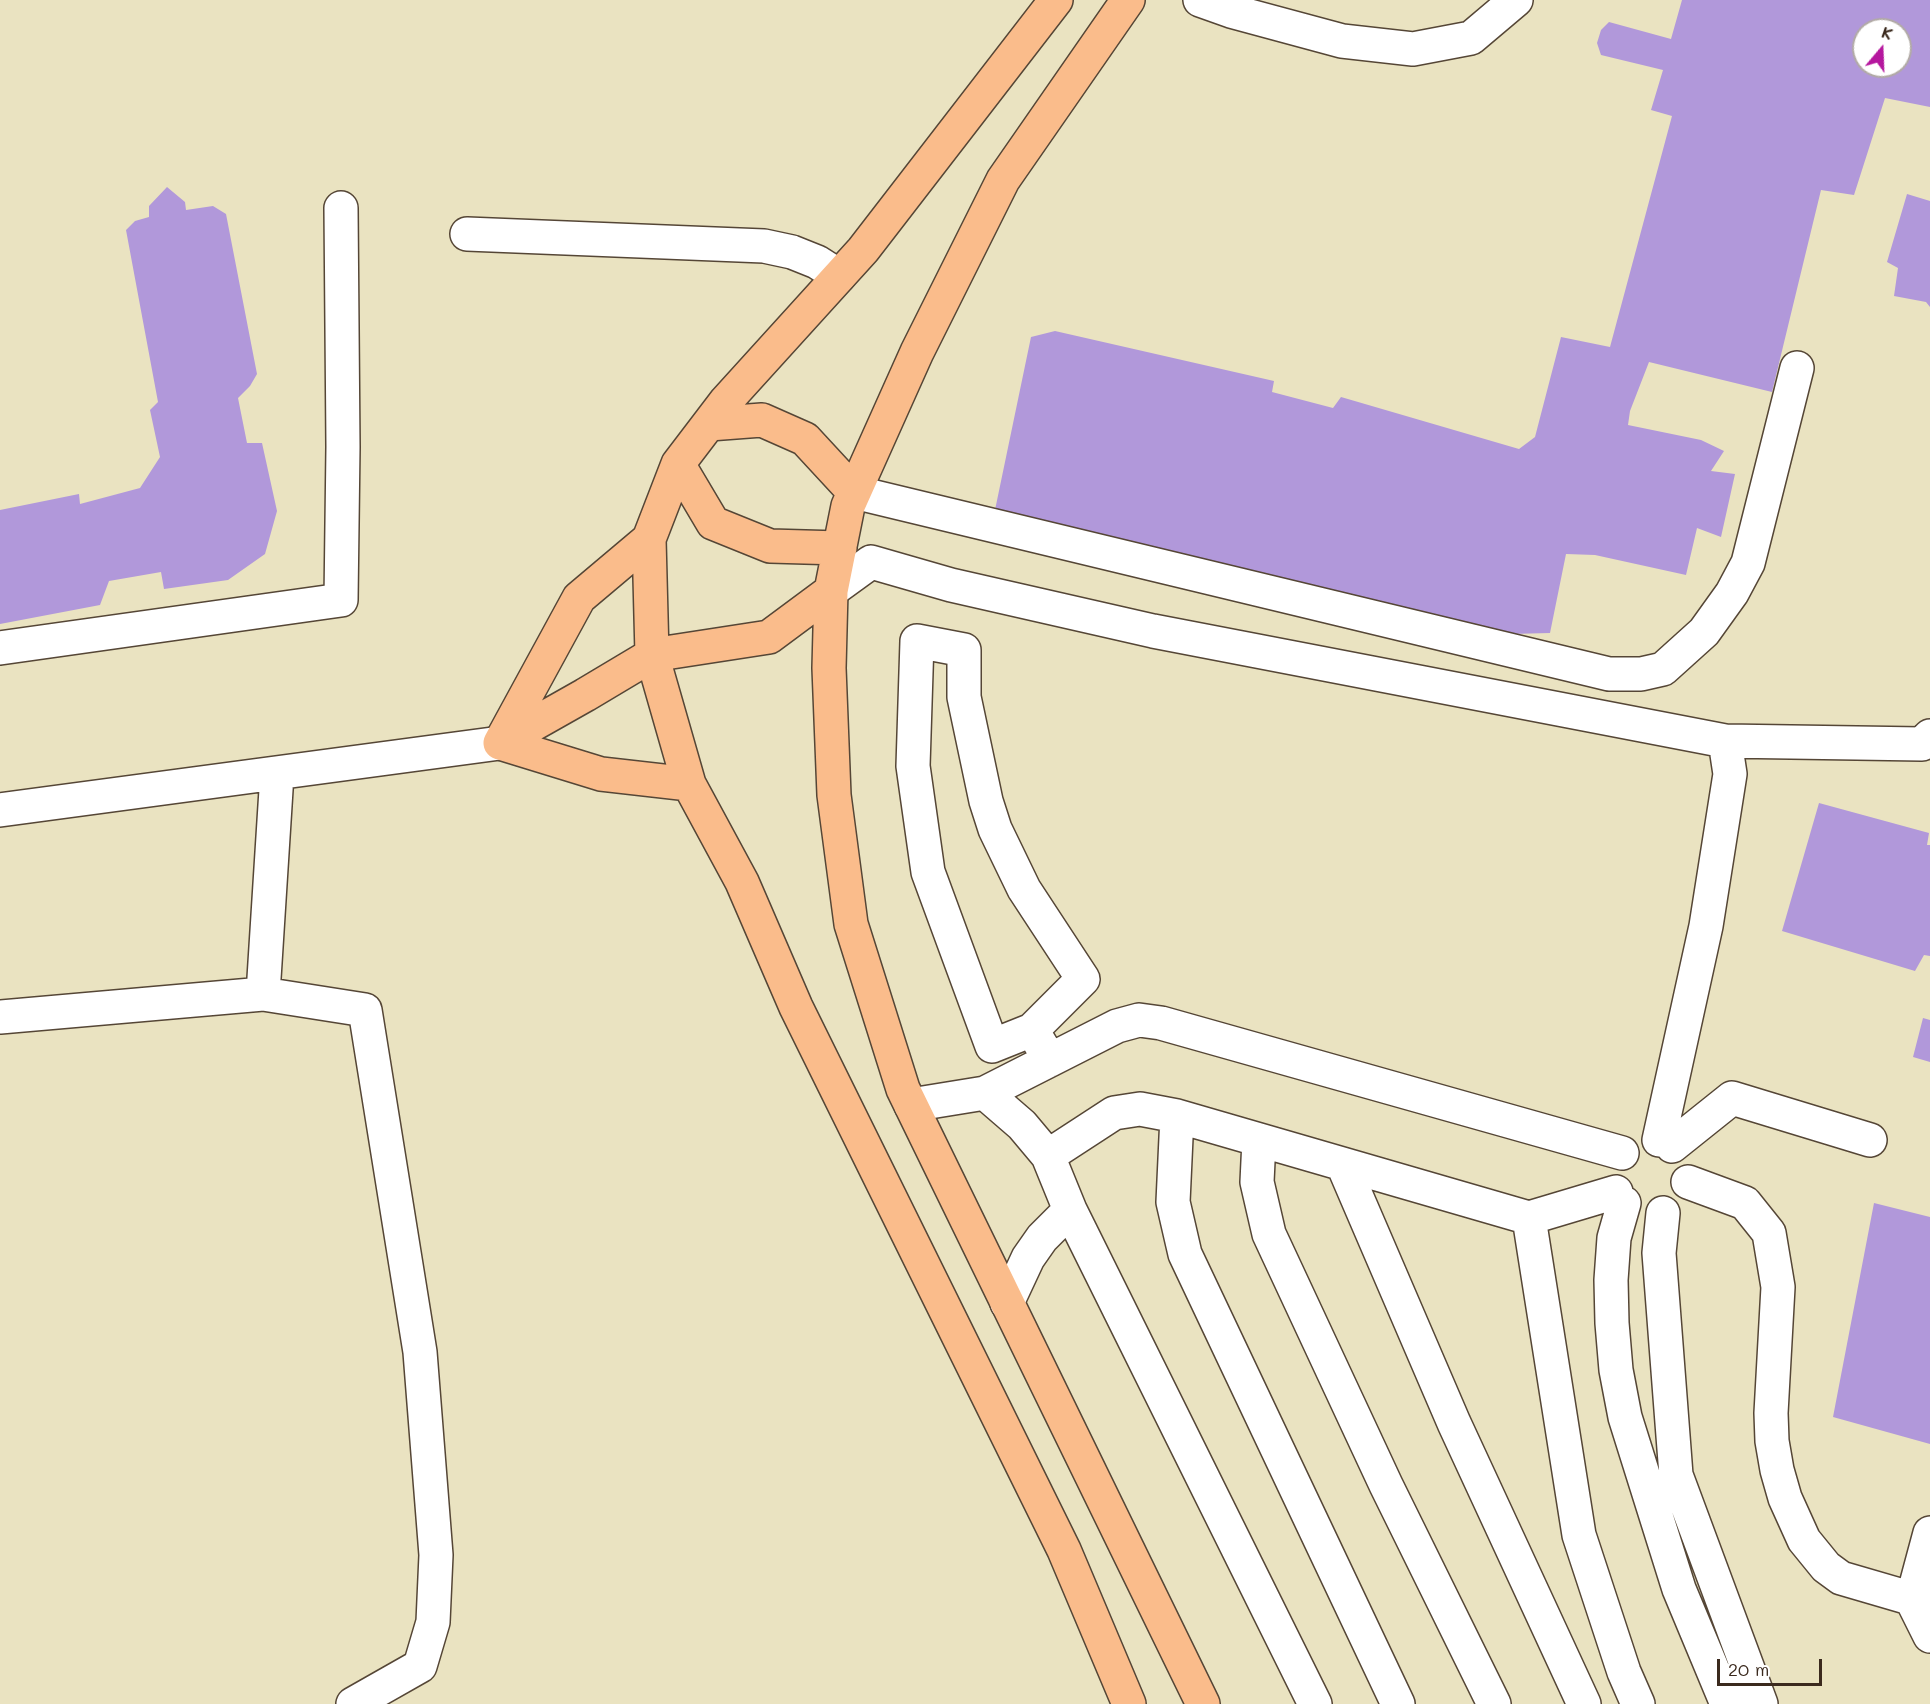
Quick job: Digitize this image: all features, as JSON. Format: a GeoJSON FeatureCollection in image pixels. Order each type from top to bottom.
{"type":"FeatureCollection","features":[{"type":"Feature","properties":{"kind":"main road"},"geometry":{"type":"LineString","coordinates":[[1056,0],[863,250],[726,401],[678,464],[649,539],[652,655],[689,783],[742,882],[796,1007],[1064,1550],[1129,1704]]}},
{"type":"Feature","properties":{"kind":"main road"},"geometry":{"type":"LineString","coordinates":[[1128,0],[1003,180],[917,352],[848,506],[831,591],[829,668],[834,795],[850,924],[903,1089],[1203,1704]]}},
{"type":"Feature","properties":{"kind":"main road"},"geometry":{"type":"LineString","coordinates":[[709,424],[762,420],[805,439],[854,492]]}},
{"type":"Feature","properties":{"kind":"main road"},"geometry":{"type":"LineString","coordinates":[[678,464],[713,523],[770,546],[840,548]]}},
{"type":"Feature","properties":{"kind":"main road"},"geometry":{"type":"LineString","coordinates":[[500,743],[579,598],[649,539]]}},
{"type":"Feature","properties":{"kind":"main road"},"geometry":{"type":"LineString","coordinates":[[500,743],[652,655],[769,637],[831,591]]}},
{"type":"Feature","properties":{"kind":"main road"},"geometry":{"type":"LineString","coordinates":[[500,743],[601,774],[689,783]]}},
{"type":"Feature","properties":{"kind":"street"},"geometry":{"type":"LineString","coordinates":[[1200,0],[1231,11],[1342,41],[1413,49],[1471,38],[1515,0]]}},
{"type":"Feature","properties":{"kind":"street"},"geometry":{"type":"LineString","coordinates":[[0,648],[341,600],[343,435],[341,208]]}},
{"type":"Feature","properties":{"kind":"street"},"geometry":{"type":"LineString","coordinates":[[467,234],[764,246],[792,252],[817,262],[839,276]]}},
{"type":"Feature","properties":{"kind":"street"},"geometry":{"type":"LineString","coordinates":[[854,492],[1609,674],[1641,674],[1663,669],[1704,632],[1732,593],[1748,563],[1797,368]]}},
{"type":"Feature","properties":{"kind":"street"},"geometry":{"type":"LineString","coordinates":[[840,548],[871,562],[951,585],[1153,631],[1725,741],[1922,744],[1930,736]]}},
{"type":"Feature","properties":{"kind":"street"},"geometry":{"type":"LineString","coordinates":[[831,591],[871,562]]}},
{"type":"Feature","properties":{"kind":"street"},"geometry":{"type":"LineString","coordinates":[[917,641],[964,651],[964,697],[986,801],[992,819],[1024,889],[1083,979],[1032,1029],[992,1046],[928,872],[913,766],[917,641]]}},
{"type":"Feature","properties":{"kind":"street"},"geometry":{"type":"LineString","coordinates":[[1666,1143],[1706,926],[1730,774],[1725,741]]}},
{"type":"Feature","properties":{"kind":"street"},"geometry":{"type":"LineString","coordinates":[[0,810],[500,743]]}},
{"type":"Feature","properties":{"kind":"street"},"geometry":{"type":"LineString","coordinates":[[263,994],[277,774]]}},
{"type":"Feature","properties":{"kind":"street"},"geometry":{"type":"LineString","coordinates":[[0,1017],[263,994],[365,1010],[420,1352],[436,1555],[433,1622],[420,1666],[353,1704]]}},
{"type":"Feature","properties":{"kind":"street"},"geometry":{"type":"LineString","coordinates":[[911,1106],[985,1093],[1117,1026],[1139,1020],[1161,1023],[1622,1153]]}},
{"type":"Feature","properties":{"kind":"street"},"geometry":{"type":"LineString","coordinates":[[1032,1029],[1050,1060]]}},
{"type":"Feature","properties":{"kind":"street"},"geometry":{"type":"LineString","coordinates":[[985,1093],[1022,1125],[1048,1156],[1070,1210],[1314,1704]]}},
{"type":"Feature","properties":{"kind":"street"},"geometry":{"type":"LineString","coordinates":[[1666,1143],[1732,1098],[1870,1140]]}},
{"type":"Feature","properties":{"kind":"street"},"geometry":{"type":"LineString","coordinates":[[1048,1156],[1113,1113],[1140,1109],[1177,1116],[1343,1166],[1529,1218],[1620,1197]]}},
{"type":"Feature","properties":{"kind":"street"},"geometry":{"type":"LineString","coordinates":[[1177,1116],[1173,1202],[1185,1254],[1398,1704]]}},
{"type":"Feature","properties":{"kind":"street"},"geometry":{"type":"LineString","coordinates":[[1259,1140],[1257,1182],[1269,1234],[1386,1485],[1494,1704]]}},
{"type":"Feature","properties":{"kind":"street"},"geometry":{"type":"LineString","coordinates":[[1620,1197],[1636,1211],[1649,1214],[1663,1213],[1675,1206],[1684,1195],[1688,1182],[1687,1168],[1682,1155],[1666,1143],[1646,1140],[1632,1144],[1622,1153],[1615,1165],[1613,1178],[1620,1197],[1614,1238],[1612,1323],[1616,1370],[1625,1417],[1679,1589],[1727,1704]]}},
{"type":"Feature","properties":{"kind":"street"},"geometry":{"type":"LineString","coordinates":[[1343,1166],[1455,1423],[1584,1704]]}},
{"type":"Feature","properties":{"kind":"street"},"geometry":{"type":"LineString","coordinates":[[1688,1182],[1745,1203],[1769,1233],[1778,1287],[1771,1413],[1772,1441],[1785,1498],[1804,1540],[1826,1567],[1841,1578],[1921,1602]]}},
{"type":"Feature","properties":{"kind":"street"},"geometry":{"type":"LineString","coordinates":[[1007,1303],[1028,1258],[1042,1238],[1070,1210]]}},
{"type":"Feature","properties":{"kind":"street"},"geometry":{"type":"LineString","coordinates":[[1663,1213],[1659,1253],[1676,1475],[1761,1704]]}},
{"type":"Feature","properties":{"kind":"street"},"geometry":{"type":"LineString","coordinates":[[1529,1218],[1578,1535],[1624,1672],[1638,1704]]}},
{"type":"Feature","properties":{"kind":"street"},"geometry":{"type":"LineString","coordinates":[[1930,1533],[1921,1602],[1930,1636]]}},
{"type":"Feature","properties":{"kind":"building"},"geometry":{"type":"Polygon","coordinates":[[[1682,0],[1930,0],[1930,107],[1885,98],[1854,195],[1821,190],[1772,392],[1649,362],[1630,411],[1628,425],[1701,440],[1724,451],[1711,471],[1735,474],[1721,537],[1697,528],[1686,575],[1595,555],[1566,554],[1550,633],[1511,634],[995,510],[1031,337],[1055,331],[1274,381],[1272,392],[1333,408],[1341,397],[1519,449],[1535,437],[1561,337],[1610,347],[1672,116],[1651,110],[1663,70],[1601,55],[1597,43],[1601,30],[1609,22],[1671,39],[1682,0]]]}},
{"type":"Feature","properties":{"kind":"building"},"geometry":{"type":"Polygon","coordinates":[[[167,187],[185,202],[186,210],[213,206],[226,214],[257,374],[250,386],[238,398],[247,443],[262,443],[277,511],[265,554],[228,580],[164,589],[161,572],[109,581],[100,605],[0,624],[0,510],[79,494],[80,504],[140,488],[160,457],[150,410],[158,402],[126,230],[135,221],[149,217],[149,206],[167,187]]]}},
{"type":"Feature","properties":{"kind":"building"},"geometry":{"type":"Polygon","coordinates":[[[1907,194],[1930,201],[1930,307],[1926,302],[1894,296],[1898,268],[1887,262],[1907,194]]]}},
{"type":"Feature","properties":{"kind":"building"},"geometry":{"type":"Polygon","coordinates":[[[1819,803],[1929,833],[1927,845],[1930,845],[1930,956],[1924,955],[1915,971],[1782,931],[1819,803]]]}},
{"type":"Feature","properties":{"kind":"building"},"geometry":{"type":"Polygon","coordinates":[[[1923,1018],[1930,1020],[1930,1062],[1913,1057],[1923,1018]]]}},
{"type":"Feature","properties":{"kind":"building"},"geometry":{"type":"Polygon","coordinates":[[[1874,1203],[1930,1217],[1930,1444],[1833,1417],[1874,1203]]]}}]}
